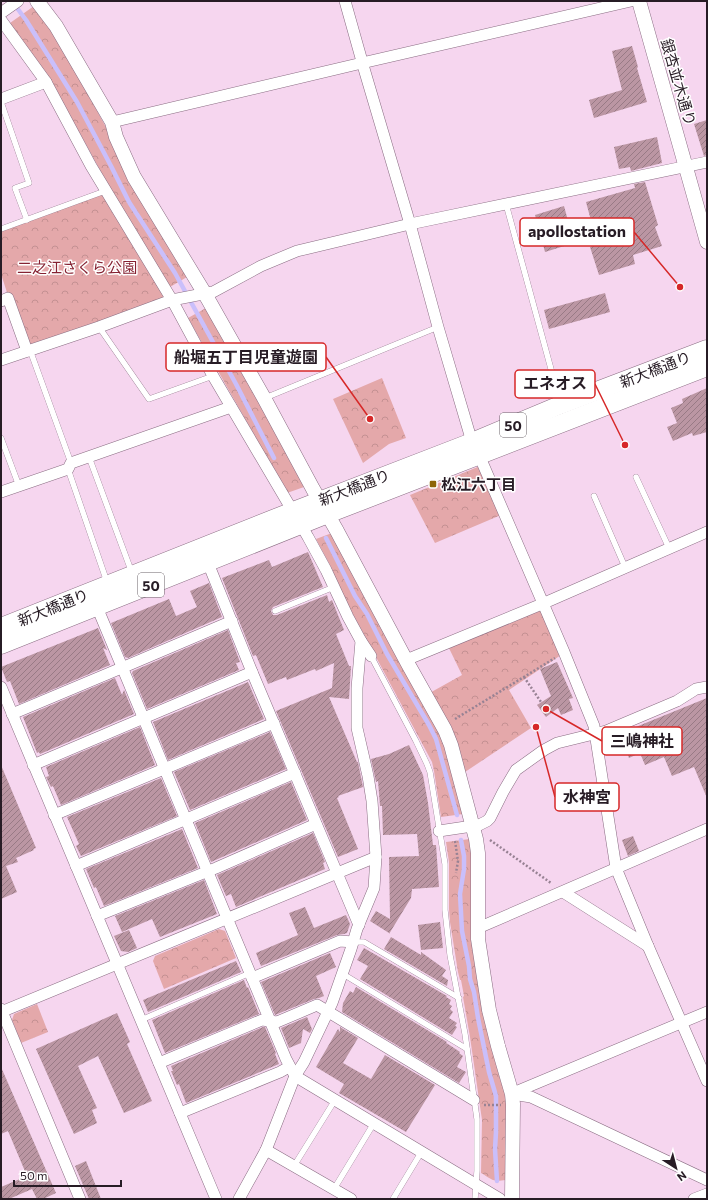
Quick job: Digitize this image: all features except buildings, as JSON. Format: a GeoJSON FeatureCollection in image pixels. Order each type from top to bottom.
{"type":"FeatureCollection","features":[{"type":"Feature","properties":{"kind":"main road","name":"新大橋通り"},"geometry":{"type":"LineString","coordinates":[[475,449],[560,405],[707,349]]}},
{"type":"Feature","properties":{"kind":"main road","name":"新大橋通り"},"geometry":{"type":"LineString","coordinates":[[1,628],[132,575],[297,518],[475,449],[707,367]]}},
{"type":"Feature","properties":{"kind":"main road","name":"新大橋通り"},"geometry":{"type":"LineString","coordinates":[[1,645],[208,562],[297,518]]}},
{"type":"Feature","properties":{"kind":"street"},"geometry":{"type":"LineString","coordinates":[[5,10],[18,1]]}},
{"type":"Feature","properties":{"kind":"street"},"geometry":{"type":"LineString","coordinates":[[37,1],[56,26],[112,122],[116,137],[134,177],[205,294],[264,398],[443,726],[451,746],[476,839],[478,853],[478,939],[490,1010],[509,1099],[514,1107],[512,1199]]}},
{"type":"Feature","properties":{"kind":"street"},"geometry":{"type":"LineString","coordinates":[[345,1],[410,224],[438,327],[475,449],[564,652],[594,726],[616,868],[648,946],[707,1081]]}},
{"type":"Feature","properties":{"kind":"street"},"geometry":{"type":"LineString","coordinates":[[112,122],[631,1]]}},
{"type":"Feature","properties":{"kind":"street","name":"銀杏並木通り"},"geometry":{"type":"LineString","coordinates":[[639,1],[706,235]]}},
{"type":"Feature","properties":{"kind":"street"},"geometry":{"type":"LineString","coordinates":[[1,20],[46,82],[106,191],[172,300],[213,376],[297,518],[326,570],[348,617],[371,656]]}},
{"type":"Feature","properties":{"kind":"street"},"geometry":{"type":"LineString","coordinates":[[1,99],[46,82]]}},
{"type":"Feature","properties":{"kind":"street"},"geometry":{"type":"LineString","coordinates":[[1,360],[99,327],[172,300],[213,292],[261,266],[296,251],[410,224],[707,162]]}},
{"type":"Feature","properties":{"kind":"street"},"geometry":{"type":"LineString","coordinates":[[1,301],[8,298],[28,350]]}},
{"type":"Feature","properties":{"kind":"street"},"geometry":{"type":"LineString","coordinates":[[1,492],[70,466],[89,457],[231,407]]}},
{"type":"Feature","properties":{"kind":"street"},"geometry":{"type":"LineString","coordinates":[[406,660],[542,604],[707,532]]}},
{"type":"Feature","properties":{"kind":"street"},"geometry":{"type":"LineString","coordinates":[[208,562],[252,672],[359,925]]}},
{"type":"Feature","properties":{"kind":"street"},"geometry":{"type":"LineString","coordinates":[[97,607],[185,820],[292,1072]]}},
{"type":"Feature","properties":{"kind":"street"},"geometry":{"type":"LineString","coordinates":[[12,714],[232,621]]}},
{"type":"Feature","properties":{"kind":"street"},"geometry":{"type":"LineString","coordinates":[[240,1199],[266,1150],[292,1072],[304,1062],[328,1012],[374,888],[376,857],[372,801],[357,728],[357,688],[362,641]]}},
{"type":"Feature","properties":{"kind":"street"},"geometry":{"type":"LineString","coordinates":[[33,764],[252,672]]}},
{"type":"Feature","properties":{"kind":"street"},"geometry":{"type":"LineString","coordinates":[[440,831],[473,826],[483,823],[490,818],[516,770],[544,750],[557,744],[606,731],[670,704],[696,689],[707,687]]}},
{"type":"Feature","properties":{"kind":"street"},"geometry":{"type":"LineString","coordinates":[[1,688],[216,1199]]}},
{"type":"Feature","properties":{"kind":"street"},"geometry":{"type":"LineString","coordinates":[[54,815],[274,723]]}},
{"type":"Feature","properties":{"kind":"street"},"geometry":{"type":"LineString","coordinates":[[76,866],[295,773]]}},
{"type":"Feature","properties":{"kind":"street"},"geometry":{"type":"LineString","coordinates":[[97,916],[316,824]]}},
{"type":"Feature","properties":{"kind":"street"},"geometry":{"type":"LineString","coordinates":[[478,928],[707,829]]}},
{"type":"Feature","properties":{"kind":"street"},"geometry":{"type":"LineString","coordinates":[[80,1199],[1,1011],[336,872],[376,857]]}},
{"type":"Feature","properties":{"kind":"street"},"geometry":{"type":"LineString","coordinates":[[562,892],[648,946]]}},
{"type":"Feature","properties":{"kind":"street"},"geometry":{"type":"LineString","coordinates":[[251,976],[340,941],[353,942]]}},
{"type":"Feature","properties":{"kind":"street"},"geometry":{"type":"LineString","coordinates":[[158,1063],[262,1020],[277,1022],[317,1005],[474,1100]]}},
{"type":"Feature","properties":{"kind":"street"},"geometry":{"type":"LineString","coordinates":[[509,1099],[707,1012]]}},
{"type":"Feature","properties":{"kind":"street"},"geometry":{"type":"LineString","coordinates":[[180,1113],[280,1072],[292,1072],[335,1100],[500,1199]]}},
{"type":"Feature","properties":{"kind":"street"},"geometry":{"type":"LineString","coordinates":[[509,1099],[531,1097],[707,1180]]}},
{"type":"Feature","properties":{"kind":"street"},"geometry":{"type":"LineString","coordinates":[[266,1150],[351,1199]]}},
{"type":"Feature","properties":{"kind":"street"},"geometry":{"type":"LineString","coordinates":[[694,1199],[707,1194]]}},
{"type":"Feature","properties":{"kind":"lane"},"geometry":{"type":"LineString","coordinates":[[1,102],[29,183],[15,188],[27,220]]}},
{"type":"Feature","properties":{"kind":"lane"},"geometry":{"type":"LineString","coordinates":[[1,221],[2,228],[106,191]]}},
{"type":"Feature","properties":{"kind":"lane"},"geometry":{"type":"LineString","coordinates":[[506,204],[560,405]]}},
{"type":"Feature","properties":{"kind":"lane"},"geometry":{"type":"LineString","coordinates":[[99,327],[149,399],[213,376]]}},
{"type":"Feature","properties":{"kind":"lane"},"geometry":{"type":"LineString","coordinates":[[264,398],[438,327]]}},
{"type":"Feature","properties":{"kind":"lane"},"geometry":{"type":"LineString","coordinates":[[28,350],[70,466],[108,584]]}},
{"type":"Feature","properties":{"kind":"lane"},"geometry":{"type":"LineString","coordinates":[[1,438],[19,486]]}},
{"type":"Feature","properties":{"kind":"lane"},"geometry":{"type":"LineString","coordinates":[[89,457],[132,575]]}},
{"type":"Feature","properties":{"kind":"lane"},"geometry":{"type":"LineString","coordinates":[[636,477],[669,548]]}},
{"type":"Feature","properties":{"kind":"lane"},"geometry":{"type":"LineString","coordinates":[[594,496],[625,567]]}},
{"type":"Feature","properties":{"kind":"lane"},"geometry":{"type":"LineString","coordinates":[[275,611],[334,587]]}},
{"type":"Feature","properties":{"kind":"lane"},"geometry":{"type":"LineString","coordinates":[[371,656],[416,741],[430,772],[445,864],[445,910],[448,940],[459,998],[477,1119],[477,1171],[475,1199]]}},
{"type":"Feature","properties":{"kind":"lane"},"geometry":{"type":"LineString","coordinates":[[353,942],[364,942],[459,998]]}},
{"type":"Feature","properties":{"kind":"lane"},"geometry":{"type":"LineString","coordinates":[[342,974],[467,1049]]}},
{"type":"Feature","properties":{"kind":"lane"},"geometry":{"type":"LineString","coordinates":[[141,1020],[251,976]]}},
{"type":"Feature","properties":{"kind":"lane"},"geometry":{"type":"LineString","coordinates":[[294,1166],[335,1100]]}},
{"type":"Feature","properties":{"kind":"lane"},"geometry":{"type":"LineString","coordinates":[[334,1189],[374,1123]]}},
{"type":"Feature","properties":{"kind":"lane"},"geometry":{"type":"LineString","coordinates":[[393,1199],[422,1151]]}},
{"type":"Feature","properties":{"kind":"path"},"geometry":{"type":"LineString","coordinates":[[443,726],[564,652]]}},
{"type":"Feature","properties":{"kind":"path"},"geometry":{"type":"LineString","coordinates":[[524,677],[541,702]]}},
{"type":"Feature","properties":{"kind":"path"},"geometry":{"type":"LineString","coordinates":[[473,826],[493,843],[562,892]]}},
{"type":"Feature","properties":{"kind":"path"},"geometry":{"type":"LineString","coordinates":[[486,1105],[509,1099]]}},
{"type":"Feature","properties":{"kind":"green space"},"geometry":{"type":"Polygon","coordinates":[[[34,6],[52,31],[89,96],[187,277],[170,287],[112,192],[49,77],[10,23],[34,6]]]}},
{"type":"Feature","properties":{"kind":"green space","name":"二之江さくら公園"},"geometry":{"type":"Polygon","coordinates":[[[105,192],[168,300],[25,348],[1,274],[1,229],[105,192]]]}},
{"type":"Feature","properties":{"kind":"green space"},"geometry":{"type":"Polygon","coordinates":[[[206,308],[304,487],[287,493],[188,318],[206,308]]]}},
{"type":"Feature","properties":{"kind":"green space"},"geometry":{"type":"Polygon","coordinates":[[[382,378],[406,438],[389,444],[363,463],[333,399],[382,378]]]}},
{"type":"Feature","properties":{"kind":"green space"},"geometry":{"type":"Polygon","coordinates":[[[480,466],[501,515],[435,543],[410,495],[480,466]]]}},
{"type":"Feature","properties":{"kind":"green space"},"geometry":{"type":"Polygon","coordinates":[[[332,533],[440,733],[446,749],[463,814],[441,817],[432,762],[353,615],[334,578],[333,571],[316,539],[332,533]]]}},
{"type":"Feature","properties":{"kind":"green space"},"geometry":{"type":"Polygon","coordinates":[[[542,606],[561,655],[509,690],[531,728],[459,776],[426,695],[462,675],[447,644],[542,606]]]}},
{"type":"Feature","properties":{"kind":"green space"},"geometry":{"type":"Polygon","coordinates":[[[470,839],[508,1108],[506,1180],[501,1181],[493,1180],[481,1173],[482,1120],[464,996],[458,972],[450,922],[449,862],[446,842],[470,839]]]}},
{"type":"Feature","properties":{"kind":"green space"},"geometry":{"type":"Polygon","coordinates":[[[219,929],[225,931],[236,958],[164,989],[153,961],[155,956],[219,929]]]}},
{"type":"Feature","properties":{"kind":"green space"},"geometry":{"type":"Polygon","coordinates":[[[37,1004],[48,1032],[21,1043],[12,1020],[14,1014],[37,1004]]]}},
{"type":"Feature","properties":{"kind":"waterway"},"geometry":{"type":"LineString","coordinates":[[14,4],[26,20],[77,102],[129,202],[175,273],[236,384],[274,458]]}},
{"type":"Feature","properties":{"kind":"waterway"},"geometry":{"type":"LineString","coordinates":[[326,538],[355,596],[367,614],[387,654],[436,739],[457,815]]}},
{"type":"Feature","properties":{"kind":"waterway"},"geometry":{"type":"LineString","coordinates":[[461,840],[464,856],[464,869],[460,894],[462,931],[489,1072],[496,1096],[495,1149],[497,1181]]}},
{"type":"Feature","properties":{"kind":"place","name":"apollostation"},"geometry":{"type":"Point","coordinates":[680,287]}},
{"type":"Feature","properties":{"kind":"place","name":"船堀五丁目児童遊園"},"geometry":{"type":"Point","coordinates":[370,419]}},
{"type":"Feature","properties":{"kind":"place","name":"エネオス"},"geometry":{"type":"Point","coordinates":[625,445]}},
{"type":"Feature","properties":{"kind":"place","name":"松江六丁目"},"geometry":{"type":"Point","coordinates":[433,484]}},
{"type":"Feature","properties":{"kind":"place","name":"三嶋神社"},"geometry":{"type":"Point","coordinates":[546,709]}},
{"type":"Feature","properties":{"kind":"place","name":"水神宮"},"geometry":{"type":"Point","coordinates":[536,727]}}]}
